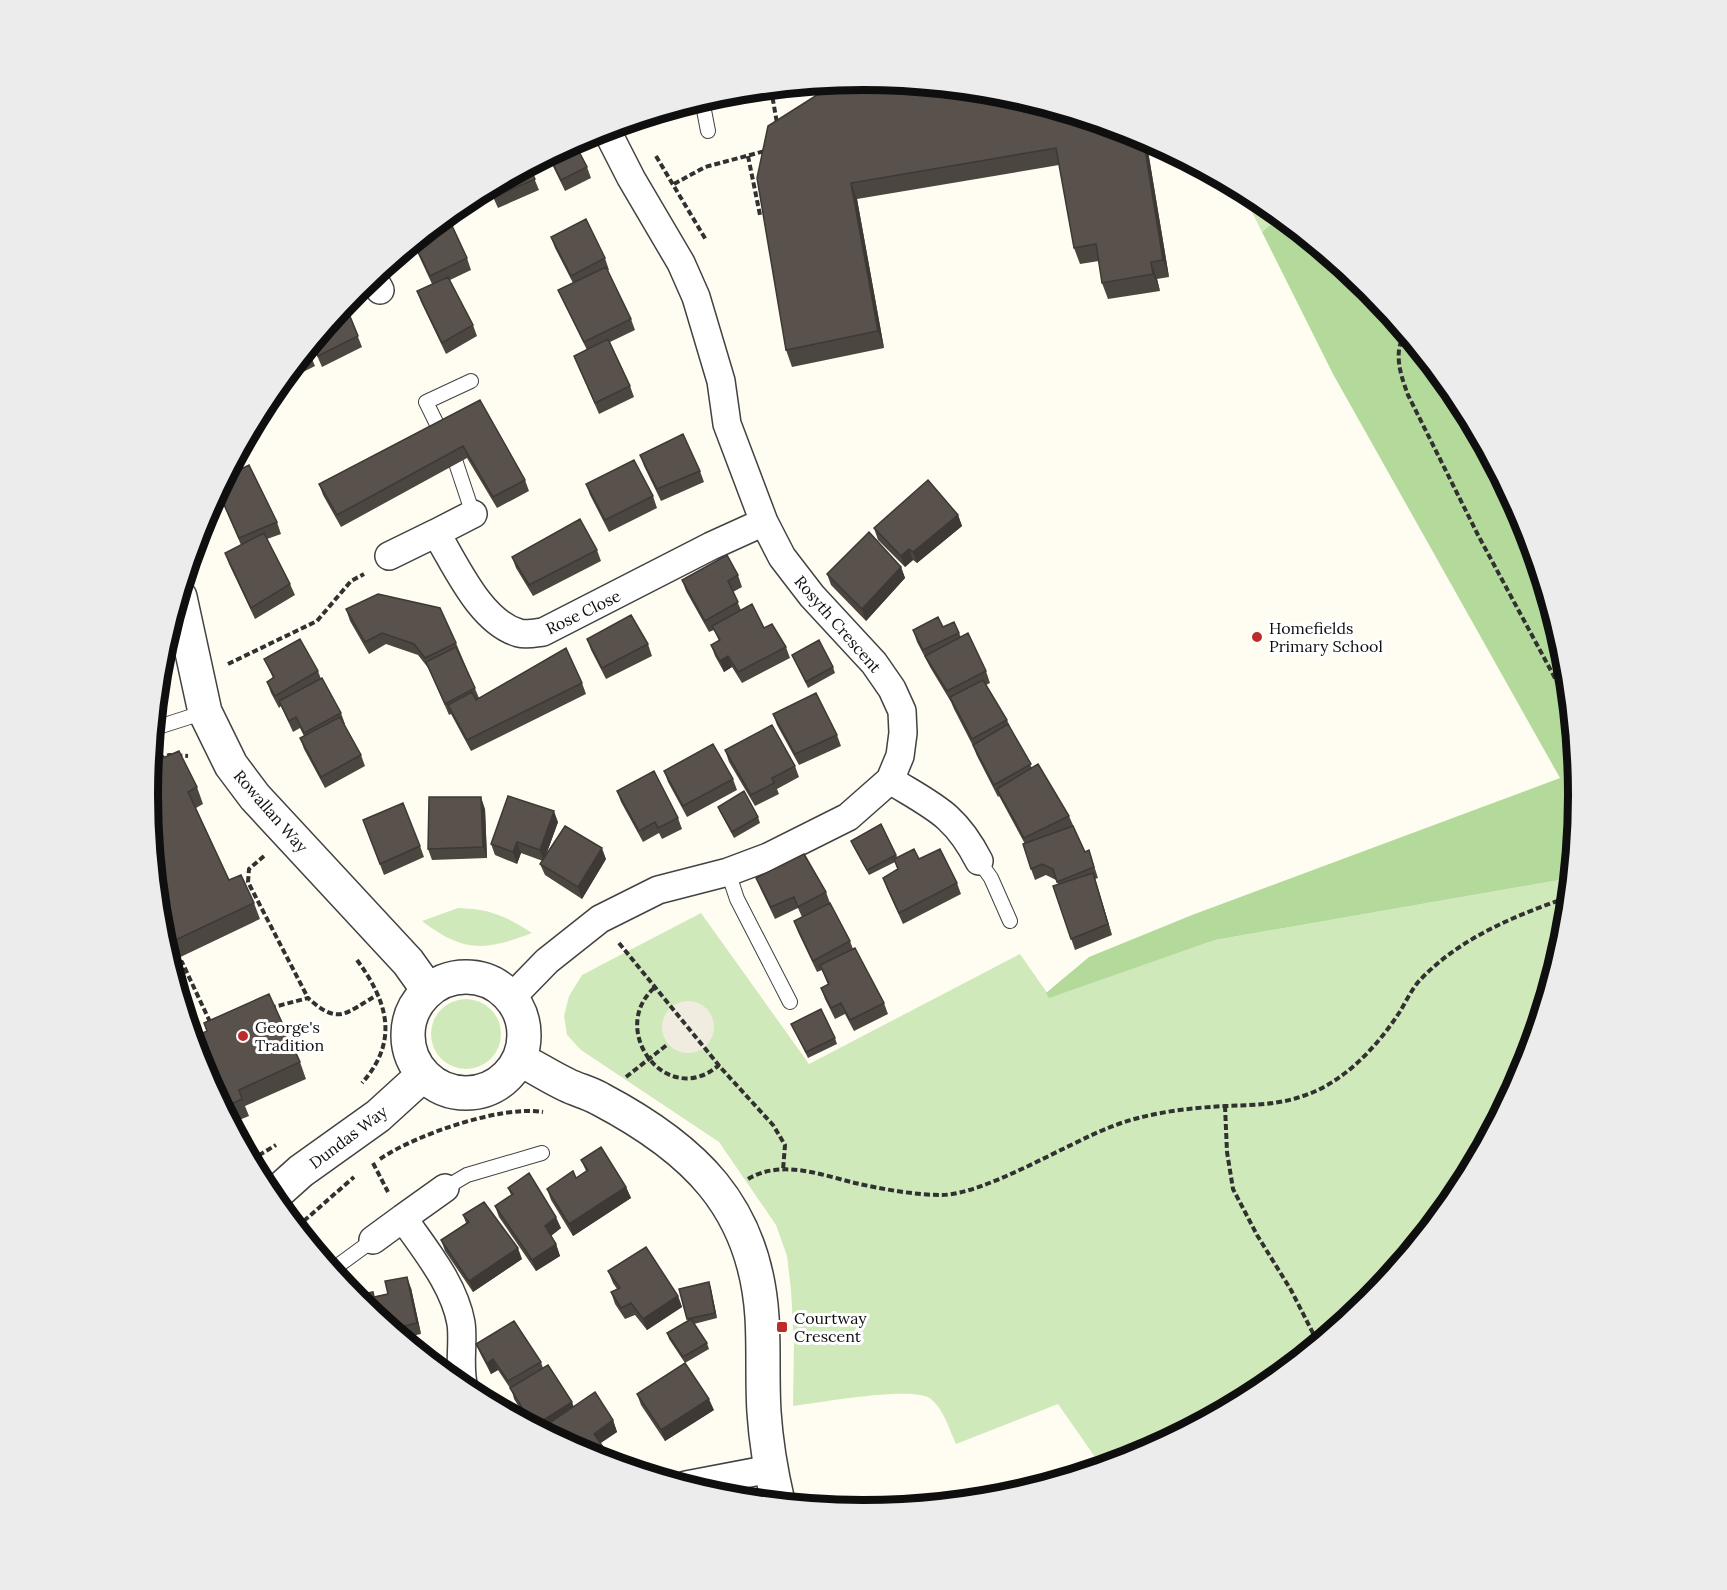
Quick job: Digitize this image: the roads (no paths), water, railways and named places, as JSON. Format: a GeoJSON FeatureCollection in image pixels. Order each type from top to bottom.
{"type":"FeatureCollection","features":[{"type":"Feature","properties":{"kind":"street","name":"Rosyth Crescent"},"geometry":{"type":"LineString","coordinates":[[511,998],[547,961],[600,919],[658,890],[728,872],[777,853],[848,817],[890,780],[900,756],[903,734],[902,711],[892,689],[874,663],[812,596],[782,557],[765,522],[727,424],[721,381],[696,297],[681,263],[630,178],[610,138]]}},
{"type":"Feature","properties":{"kind":"street"},"geometry":{"type":"LineString","coordinates":[[389,556],[473,514]]}},
{"type":"Feature","properties":{"kind":"street","name":"Rose Close"},"geometry":{"type":"LineString","coordinates":[[436,533],[486,613],[501,626],[521,634],[543,633],[711,546],[765,522]]}},
{"type":"Feature","properties":{"kind":"street","name":"Rowallan Way"},"geometry":{"type":"LineString","coordinates":[[183,612],[205,712],[231,765],[255,797],[408,962],[428,990]]}},
{"type":"Feature","properties":{"kind":"street"},"geometry":{"type":"LineString","coordinates":[[890,780],[948,816],[965,834],[979,861]]}},
{"type":"Feature","properties":{"kind":"street"},"geometry":{"type":"LineString","coordinates":[[462,976],[480,979],[497,986],[511,998],[519,1012],[523,1027],[523,1043],[519,1059],[508,1075],[493,1086],[475,1093],[456,1093],[438,1087],[423,1075],[412,1060],[407,1041],[409,1022],[416,1004],[428,990],[444,981],[462,976]]}},
{"type":"Feature","properties":{"kind":"street"},"geometry":{"type":"LineString","coordinates":[[519,1059],[566,1084],[599,1098],[659,1135],[708,1176],[722,1195],[743,1232],[754,1264],[762,1316],[764,1413],[770,1469],[776,1494]]}},
{"type":"Feature","properties":{"kind":"street","name":"Dundas Way"},"geometry":{"type":"LineString","coordinates":[[280,1190],[302,1171],[378,1116],[423,1075]]}},
{"type":"Feature","properties":{"kind":"street"},"geometry":{"type":"LineString","coordinates":[[373,1240],[445,1188]]}},
{"type":"Feature","properties":{"kind":"street"},"geometry":{"type":"LineString","coordinates":[[403,1218],[444,1278],[453,1300],[461,1323],[463,1375]]}},
{"type":"Feature","properties":{"kind":"street"},"geometry":{"type":"LineString","coordinates":[[705,1481],[770,1469]]}},
{"type":"Feature","properties":{"kind":"lane"},"geometry":{"type":"LineString","coordinates":[[704,109],[708,131]]}},
{"type":"Feature","properties":{"kind":"lane"},"geometry":{"type":"LineString","coordinates":[[471,381],[426,402],[456,464],[473,514]]}},
{"type":"Feature","properties":{"kind":"lane"},"geometry":{"type":"LineString","coordinates":[[163,726],[205,712]]}},
{"type":"Feature","properties":{"kind":"lane"},"geometry":{"type":"LineString","coordinates":[[979,861],[991,878],[1010,921]]}},
{"type":"Feature","properties":{"kind":"lane"},"geometry":{"type":"LineString","coordinates":[[728,872],[737,899],[790,1002]]}},
{"type":"Feature","properties":{"kind":"lane"},"geometry":{"type":"LineString","coordinates":[[445,1188],[467,1175],[542,1153]]}},
{"type":"Feature","properties":{"kind":"lane"},"geometry":{"type":"LineString","coordinates":[[338,1265],[373,1240]]}},
{"type":"Feature","properties":{"kind":"place","name":"Homefields Primary School"},"geometry":{"type":"Point","coordinates":[1257,637]}},
{"type":"Feature","properties":{"kind":"place","name":"George's Tradition"},"geometry":{"type":"Point","coordinates":[243,1036]}},
{"type":"Feature","properties":{"kind":"place","name":"Courtway Crescent"},"geometry":{"type":"Point","coordinates":[782,1327]}}]}
